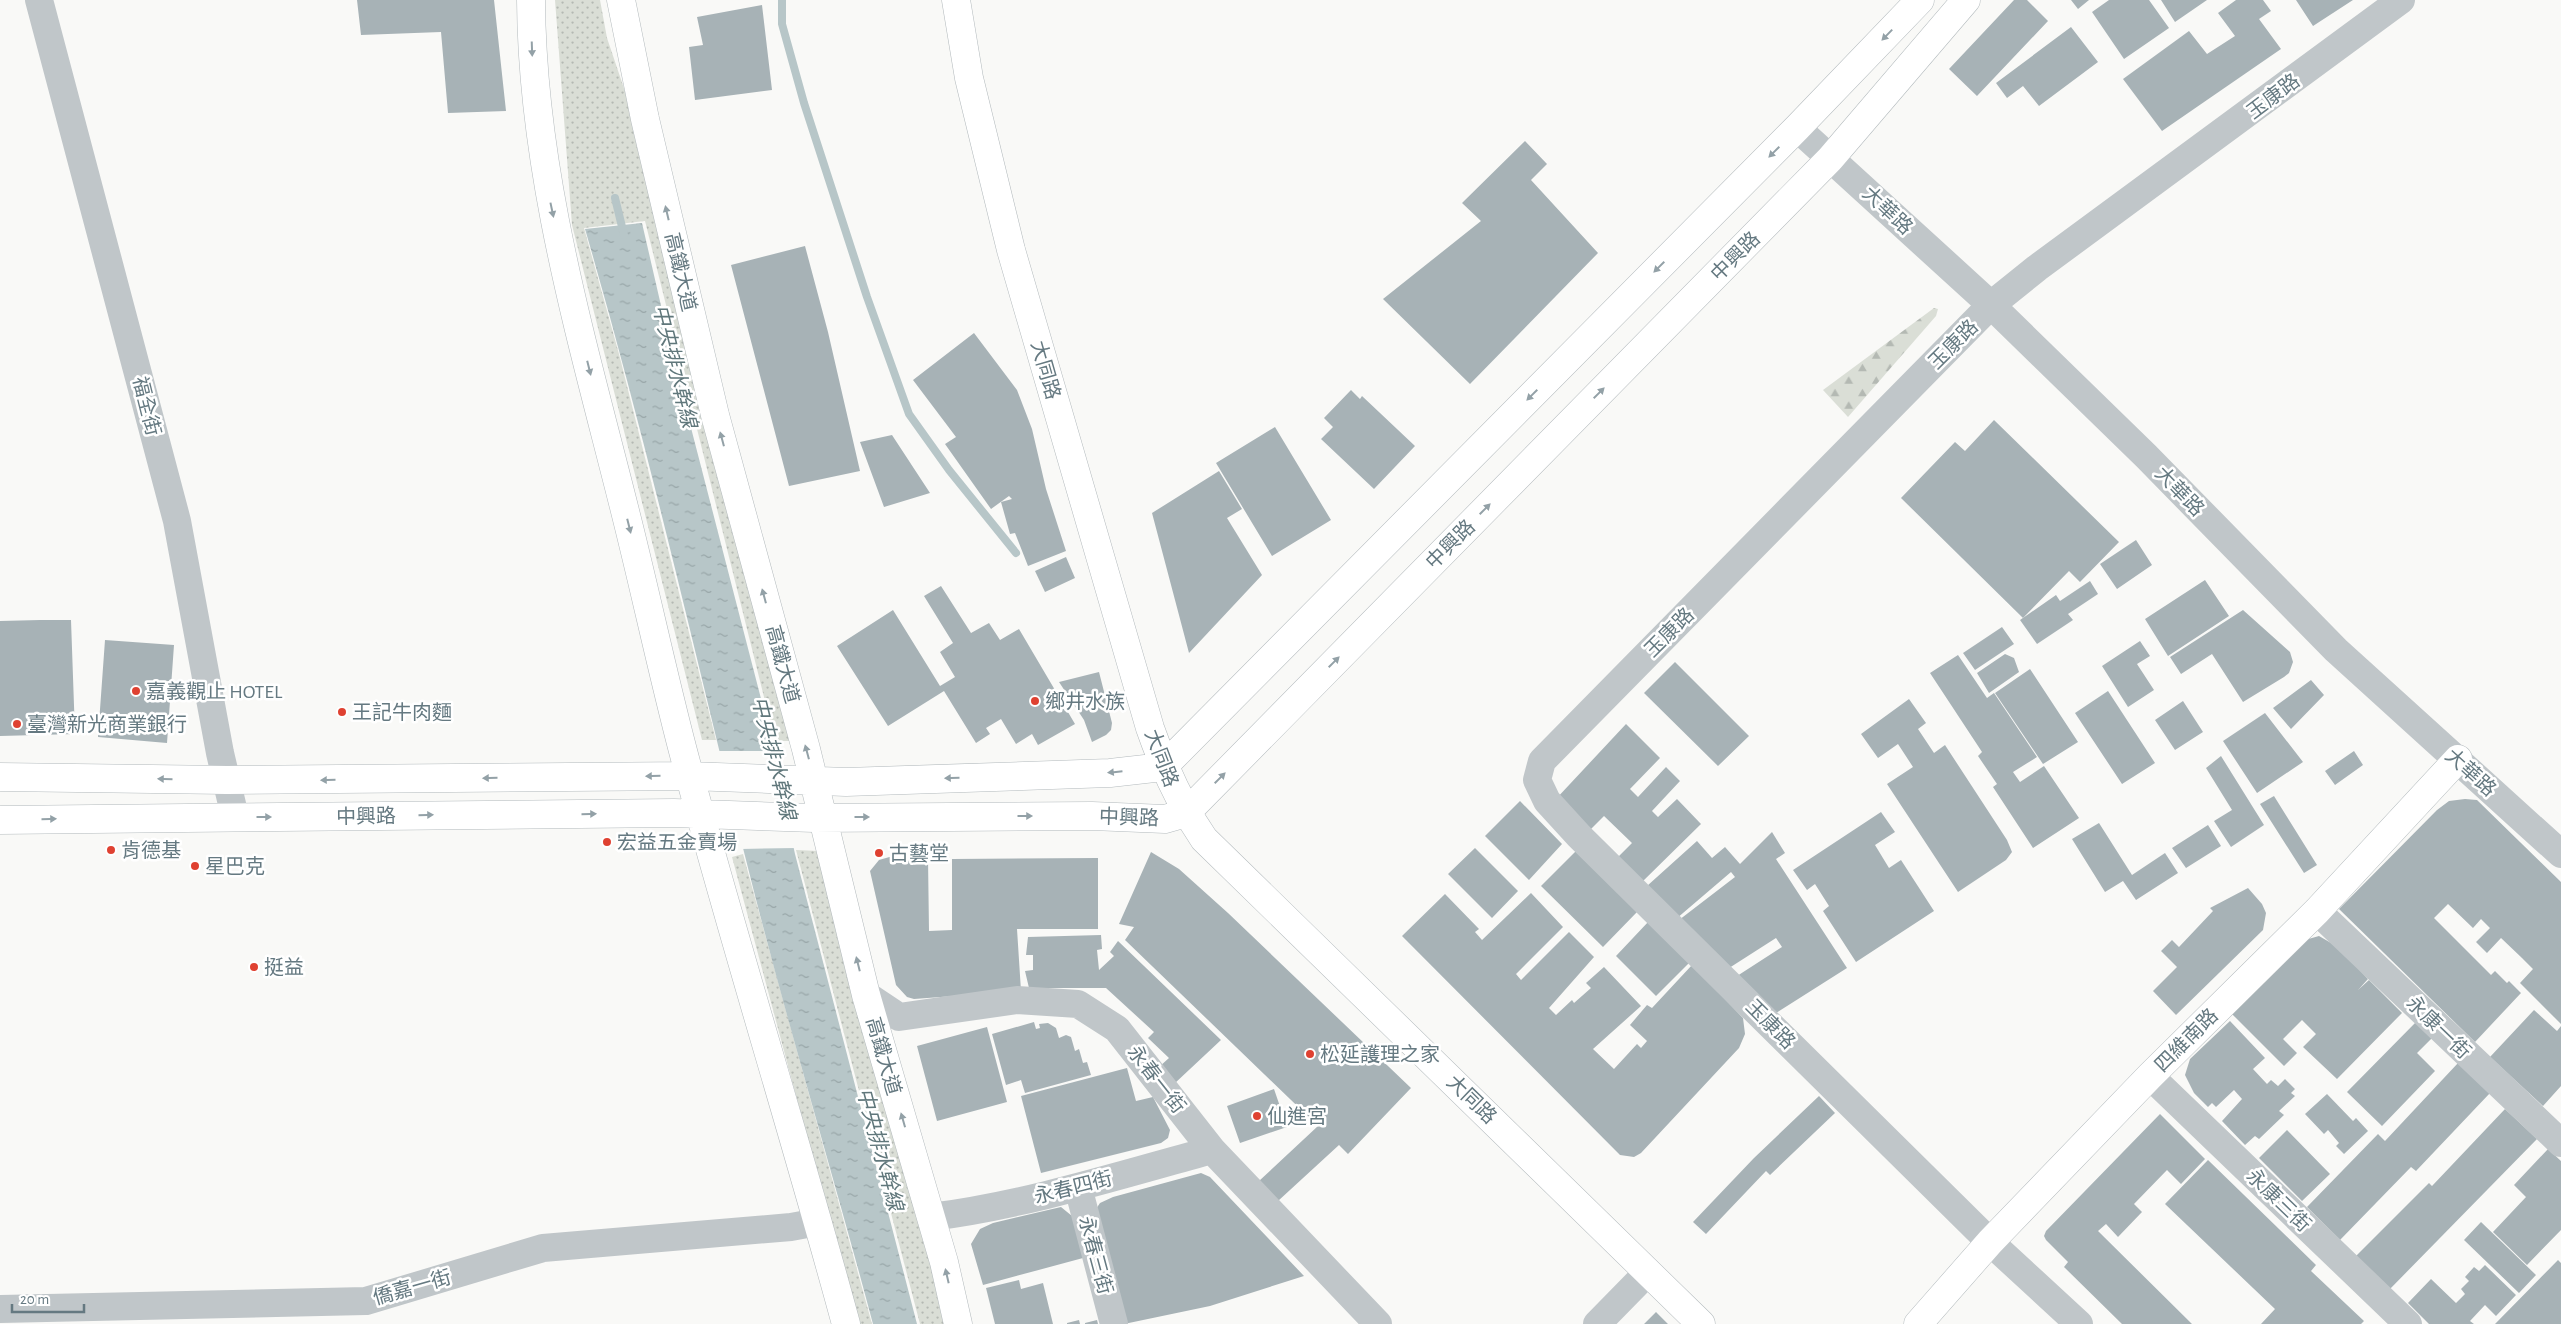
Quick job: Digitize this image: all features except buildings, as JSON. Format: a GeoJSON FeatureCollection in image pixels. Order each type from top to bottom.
{"type":"FeatureCollection","features":[{"type":"Feature","properties":{"kind":"street","name":"福全街"},"geometry":{"type":"LineString","coordinates":[[39,0],[177,521],[220,753],[235,817]]}},
{"type":"Feature","properties":{"kind":"street"},"geometry":{"type":"LineString","coordinates":[[531,0],[533,60],[538,110],[548,190],[565,273],[690,776],[846,1324]]}},
{"type":"Feature","properties":{"kind":"street","name":"高鐵大道"},"geometry":{"type":"LineString","coordinates":[[621,0],[645,119],[715,415],[818,818],[866,995],[931,1217],[958,1324]]}},
{"type":"Feature","properties":{"kind":"street","name":"大同路"},"geometry":{"type":"LineString","coordinates":[[956,0],[969,78],[1010,250],[1163,767],[1186,813],[1204,839],[1701,1324]]}},
{"type":"Feature","properties":{"kind":"street"},"geometry":{"type":"LineString","coordinates":[[809,781],[1110,773],[1163,767],[1797,128],[1920,0]]}},
{"type":"Feature","properties":{"kind":"street","name":"中興路"},"geometry":{"type":"LineString","coordinates":[[0,820],[700,813],[818,818],[1092,816],[1166,819],[1186,813],[1830,159],[1966,0]]}},
{"type":"Feature","properties":{"kind":"street","name":"玉康路"},"geometry":{"type":"LineString","coordinates":[[2079,1324],[1990,1242],[1580,836],[1547,801],[1537,780],[1542,761],[1991,305],[2037,268],[2400,0]]}},
{"type":"Feature","properties":{"kind":"street","name":"大華路"},"geometry":{"type":"LineString","coordinates":[[1797,128],[1991,305],[2152,463],[2336,650],[2561,854]]}},
{"type":"Feature","properties":{"kind":"street","name":"四維南路"},"geometry":{"type":"LineString","coordinates":[[1918,1324],[1990,1242],[2150,1076],[2317,910],[2458,759]]}},
{"type":"Feature","properties":{"kind":"street","name":"中興路"},"geometry":{"type":"LineString","coordinates":[[0,777],[227,780],[690,776],[809,781]]}},
{"type":"Feature","properties":{"kind":"street","name":"永康一街"},"geometry":{"type":"LineString","coordinates":[[2317,910],[2561,1143]]}},
{"type":"Feature","properties":{"kind":"street","name":"永春一街"},"geometry":{"type":"LineString","coordinates":[[866,995],[899,1017],[1017,1000],[1078,1004],[1117,1029],[1212,1150],[1378,1324]]}},
{"type":"Feature","properties":{"kind":"street","name":"永康三街"},"geometry":{"type":"LineString","coordinates":[[2150,1076],[2408,1324]]}},
{"type":"Feature","properties":{"kind":"street","name":"永春四街"},"geometry":{"type":"LineString","coordinates":[[931,1217],[958,1214],[1078,1187],[1212,1150]]}},
{"type":"Feature","properties":{"kind":"street","name":"永春三街"},"geometry":{"type":"LineString","coordinates":[[1078,1187],[1114,1324]]}},
{"type":"Feature","properties":{"kind":"street","name":"僑嘉一街"},"geometry":{"type":"LineString","coordinates":[[0,1309],[177,1315],[366,1301],[543,1248],[791,1227],[818,1222]]}},
{"type":"Feature","properties":{"kind":"street"},"geometry":{"type":"LineString","coordinates":[[1597,1324],[1648,1272]]}},
{"type":"Feature","properties":{"kind":"green space"},"geometry":{"type":"Polygon","coordinates":[[[555,0],[600,0],[607,38],[635,121],[790,741],[775,741],[645,221],[584,228],[619,354],[716,740],[702,740],[572,225],[555,0]]]}},
{"type":"Feature","properties":{"kind":"green space"},"geometry":{"type":"Polygon","coordinates":[[[1934,308],[1938,309],[1936,316],[1848,417],[1823,390],[1934,308]]]}},
{"type":"Feature","properties":{"kind":"green space"},"geometry":{"type":"Polygon","coordinates":[[[796,850],[819,851],[920,1217],[945,1324],[920,1324],[796,850]]]}},
{"type":"Feature","properties":{"kind":"green space"},"geometry":{"type":"Polygon","coordinates":[[[743,854],[872,1324],[854,1324],[824,1200],[732,857],[743,854]]]}},
{"type":"Feature","properties":{"kind":"water"},"geometry":{"type":"Polygon","coordinates":[[[642,223],[674,362],[766,718],[795,854],[917,1324],[873,1324],[759,911],[648,462],[585,229],[642,223]]]}},
{"type":"Feature","properties":{"kind":"pier"},"geometry":{"type":"Polygon","coordinates":[[[718,751],[776,751],[796,848],[741,849],[718,751]]]}},
{"type":"Feature","properties":{"kind":"waterway"},"geometry":{"type":"LineString","coordinates":[[782,0],[782,24],[804,103],[867,297],[909,414],[949,470],[1016,553]]}},
{"type":"Feature","properties":{"kind":"waterway","name":"中央排水幹線"},"geometry":{"type":"LineString","coordinates":[[615,198],[624,235]]}},
{"type":"Feature","properties":{"kind":"place","name":"嘉義觀止 HOTEL"},"geometry":{"type":"Point","coordinates":[136,691]}},
{"type":"Feature","properties":{"kind":"place","name":"鄉井水族"},"geometry":{"type":"Point","coordinates":[1035,701]}},
{"type":"Feature","properties":{"kind":"place","name":"王記牛肉麵"},"geometry":{"type":"Point","coordinates":[342,712]}},
{"type":"Feature","properties":{"kind":"place","name":"臺灣新光商業銀行"},"geometry":{"type":"Point","coordinates":[17,724]}},
{"type":"Feature","properties":{"kind":"place","name":"宏益五金賣場"},"geometry":{"type":"Point","coordinates":[607,842]}},
{"type":"Feature","properties":{"kind":"place","name":"肯德基"},"geometry":{"type":"Point","coordinates":[111,850]}},
{"type":"Feature","properties":{"kind":"place","name":"古藝堂"},"geometry":{"type":"Point","coordinates":[879,853]}},
{"type":"Feature","properties":{"kind":"place","name":"星巴克"},"geometry":{"type":"Point","coordinates":[195,866]}},
{"type":"Feature","properties":{"kind":"place","name":"挺益"},"geometry":{"type":"Point","coordinates":[254,967]}},
{"type":"Feature","properties":{"kind":"place","name":"松延護理之家"},"geometry":{"type":"Point","coordinates":[1310,1054]}},
{"type":"Feature","properties":{"kind":"place","name":"仙進宮"},"geometry":{"type":"Point","coordinates":[1257,1116]}}]}
